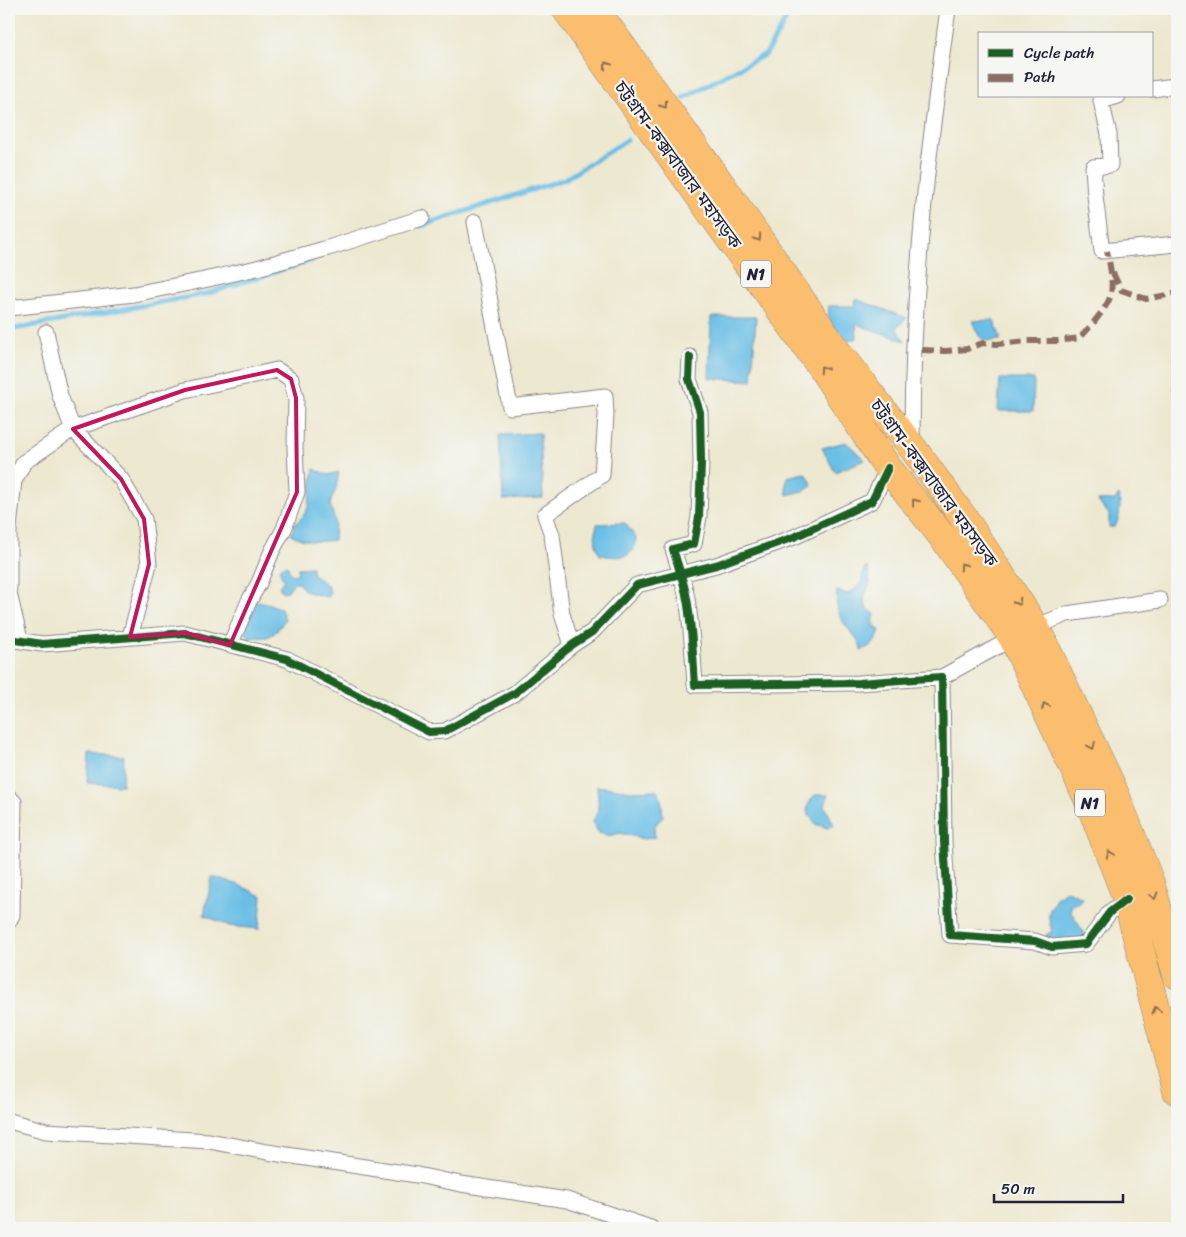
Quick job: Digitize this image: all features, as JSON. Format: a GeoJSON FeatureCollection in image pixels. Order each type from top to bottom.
{"type":"FeatureCollection","features":[{"type":"Feature","properties":{"kind":"highway","name":"চট্টগ্রাম-কক্সবাজার মহাসড়ক"},"geometry":{"type":"LineString","coordinates":[[566,9],[819,364],[888,468],[1024,632],[1045,646],[1113,789],[1150,882],[1177,975]]}},
{"type":"Feature","properties":{"kind":"highway","name":"চট্টগ্রাম-কক্সবাজার মহাসড়ক"},"geometry":{"type":"LineString","coordinates":[[595,9],[723,187],[838,353],[912,447],[963,517],[1024,632],[1127,899],[1177,1091]]}},
{"type":"Feature","properties":{"kind":"street"},"geometry":{"type":"LineString","coordinates":[[912,447],[912,382],[921,237],[934,114],[948,9]]}},
{"type":"Feature","properties":{"kind":"street"},"geometry":{"type":"LineString","coordinates":[[1154,89],[1175,86],[1177,84]]}},
{"type":"Feature","properties":{"kind":"street"},"geometry":{"type":"LineString","coordinates":[[1111,98],[1101,101],[1109,134],[1110,166],[1093,167],[1102,252],[1177,244]]}},
{"type":"Feature","properties":{"kind":"street"},"geometry":{"type":"LineString","coordinates":[[9,308],[134,294],[204,280],[257,268],[328,248],[422,218]]}},
{"type":"Feature","properties":{"kind":"street"},"geometry":{"type":"LineString","coordinates":[[475,222],[510,407],[605,396],[606,415],[602,475],[545,515],[552,535],[562,614],[572,645]]}},
{"type":"Feature","properties":{"kind":"street"},"geometry":{"type":"LineString","coordinates":[[46,332],[60,396],[73,429],[121,479],[144,519],[149,564],[130,637]]}},
{"type":"Feature","properties":{"kind":"street"},"geometry":{"type":"LineString","coordinates":[[690,357],[689,379],[700,412],[699,518],[694,544],[673,549],[687,600],[695,685],[859,684],[942,677],[1024,632],[1067,614],[1160,600]]}},
{"type":"Feature","properties":{"kind":"street"},"geometry":{"type":"LineString","coordinates":[[9,588],[9,528],[14,481],[24,462],[73,429],[185,390],[277,370],[291,378],[296,398],[295,446],[297,492],[284,529],[272,551],[230,645]]}},
{"type":"Feature","properties":{"kind":"street"},"geometry":{"type":"LineString","coordinates":[[9,593],[14,639],[42,644],[184,634],[286,659],[429,732],[445,731],[515,693],[572,645],[592,632],[637,585],[716,565],[794,537],[872,501],[888,468]]}},
{"type":"Feature","properties":{"kind":"street"},"geometry":{"type":"LineString","coordinates":[[942,677],[944,842],[950,935],[1035,941],[1052,947],[1086,944],[1110,912],[1127,899]]}},
{"type":"Feature","properties":{"kind":"street"},"geometry":{"type":"LineString","coordinates":[[9,797],[14,802],[12,915],[9,922]]}},
{"type":"Feature","properties":{"kind":"street"},"geometry":{"type":"LineString","coordinates":[[9,1121],[46,1131],[209,1141],[417,1174],[461,1184],[566,1200],[651,1228]]}},
{"type":"Feature","properties":{"kind":"highlighted area"},"geometry":{"type":"Polygon","coordinates":[[[277,370],[291,379],[296,398],[297,492],[230,645],[185,633],[130,637],[149,564],[144,519],[121,479],[73,429],[185,390],[277,370]]]}},
{"type":"Feature","properties":{"kind":"water"},"geometry":{"type":"Polygon","coordinates":[[[856,299],[907,318],[896,328],[905,341],[856,323],[857,338],[848,341],[843,335],[837,346],[828,314],[829,306],[855,306],[856,299]]]}},
{"type":"Feature","properties":{"kind":"water"},"geometry":{"type":"Polygon","coordinates":[[[711,317],[756,317],[752,381],[709,378],[711,317]]]}},
{"type":"Feature","properties":{"kind":"water"},"geometry":{"type":"Polygon","coordinates":[[[994,320],[1000,340],[984,340],[979,335],[972,321],[994,320]]]}},
{"type":"Feature","properties":{"kind":"water"},"geometry":{"type":"Polygon","coordinates":[[[1175,345],[1177,345],[1177,390],[1174,390],[1175,345]]]}},
{"type":"Feature","properties":{"kind":"water"},"geometry":{"type":"Polygon","coordinates":[[[1000,379],[1034,379],[1033,411],[998,411],[1000,379]]]}},
{"type":"Feature","properties":{"kind":"water"},"geometry":{"type":"Polygon","coordinates":[[[540,433],[543,498],[503,500],[500,435],[540,433]]]}},
{"type":"Feature","properties":{"kind":"water"},"geometry":{"type":"Polygon","coordinates":[[[846,442],[865,460],[835,472],[822,448],[846,442]]]}},
{"type":"Feature","properties":{"kind":"water"},"geometry":{"type":"Polygon","coordinates":[[[314,469],[328,475],[339,472],[330,504],[335,521],[334,540],[306,540],[291,534],[296,523],[308,508],[314,469]]]}},
{"type":"Feature","properties":{"kind":"water"},"geometry":{"type":"Polygon","coordinates":[[[805,473],[810,479],[812,486],[804,491],[787,495],[787,477],[805,473]]]}},
{"type":"Feature","properties":{"kind":"water"},"geometry":{"type":"Polygon","coordinates":[[[1119,495],[1118,519],[1115,527],[1109,527],[1109,514],[1098,501],[1115,500],[1119,495]]]}},
{"type":"Feature","properties":{"kind":"water"},"geometry":{"type":"Polygon","coordinates":[[[625,523],[636,538],[632,551],[619,557],[600,555],[596,540],[597,524],[625,523]]]}},
{"type":"Feature","properties":{"kind":"water"},"geometry":{"type":"Polygon","coordinates":[[[285,565],[288,566],[289,571],[293,575],[297,574],[298,568],[312,567],[312,573],[329,586],[330,594],[327,597],[310,593],[301,587],[299,583],[294,582],[288,591],[283,592],[279,587],[284,580],[280,568],[285,565]]]}},
{"type":"Feature","properties":{"kind":"water"},"geometry":{"type":"Polygon","coordinates":[[[868,567],[870,584],[864,596],[865,605],[875,614],[873,621],[876,628],[880,630],[873,643],[861,651],[859,642],[843,622],[839,612],[837,591],[848,594],[858,587],[864,569],[868,567]]]}},
{"type":"Feature","properties":{"kind":"water"},"geometry":{"type":"Polygon","coordinates":[[[258,601],[281,609],[285,619],[278,630],[270,636],[249,638],[242,625],[250,602],[258,601]]]}},
{"type":"Feature","properties":{"kind":"water"},"geometry":{"type":"Polygon","coordinates":[[[89,754],[124,756],[122,785],[87,783],[89,754]]]}},
{"type":"Feature","properties":{"kind":"water"},"geometry":{"type":"Polygon","coordinates":[[[597,786],[632,791],[657,790],[661,798],[663,816],[654,827],[655,837],[644,839],[620,833],[609,836],[599,833],[592,822],[598,809],[597,786]]]}},
{"type":"Feature","properties":{"kind":"water"},"geometry":{"type":"Polygon","coordinates":[[[815,795],[828,795],[825,806],[834,825],[828,828],[815,824],[807,811],[809,803],[815,795]]]}},
{"type":"Feature","properties":{"kind":"water"},"geometry":{"type":"Polygon","coordinates":[[[212,877],[239,885],[262,896],[259,929],[229,926],[204,915],[212,877]]]}},
{"type":"Feature","properties":{"kind":"water"},"geometry":{"type":"Polygon","coordinates":[[[1066,890],[1082,898],[1078,903],[1072,905],[1070,910],[1087,936],[1081,942],[1042,941],[1048,933],[1052,933],[1049,917],[1050,909],[1056,898],[1066,890]]]}},
{"type":"Feature","properties":{"kind":"waterway"},"geometry":{"type":"LineString","coordinates":[[683,98],[766,54],[792,9]]}},
{"type":"Feature","properties":{"kind":"waterway"},"geometry":{"type":"LineString","coordinates":[[420,226],[565,179],[627,140]]}},
{"type":"Feature","properties":{"kind":"waterway"},"geometry":{"type":"LineString","coordinates":[[9,330],[206,294],[312,260]]}},
{"type":"Feature","properties":{"kind":"marked path"},"geometry":{"type":"LineString","coordinates":[[922,350],[946,351],[967,349],[983,343],[1057,341],[1080,338],[1103,311],[1111,294],[1111,277],[1107,251]]}},
{"type":"Feature","properties":{"kind":"marked path"},"geometry":{"type":"LineString","coordinates":[[1113,273],[1121,290],[1146,299],[1177,293]]}},
{"type":"Feature","properties":{"kind":"cycle path"},"geometry":{"type":"LineString","coordinates":[[690,357],[689,379],[700,412],[699,517],[694,544],[673,549],[687,599],[695,685],[859,683],[942,677],[944,842],[950,935],[1035,941],[1052,947],[1086,944],[1110,912],[1127,899]]}},
{"type":"Feature","properties":{"kind":"cycle path"},"geometry":{"type":"LineString","coordinates":[[9,639],[42,644],[185,633],[287,659],[429,732],[445,731],[515,693],[572,645],[592,632],[637,585],[716,565],[794,537],[872,501],[888,468]]}}]}
